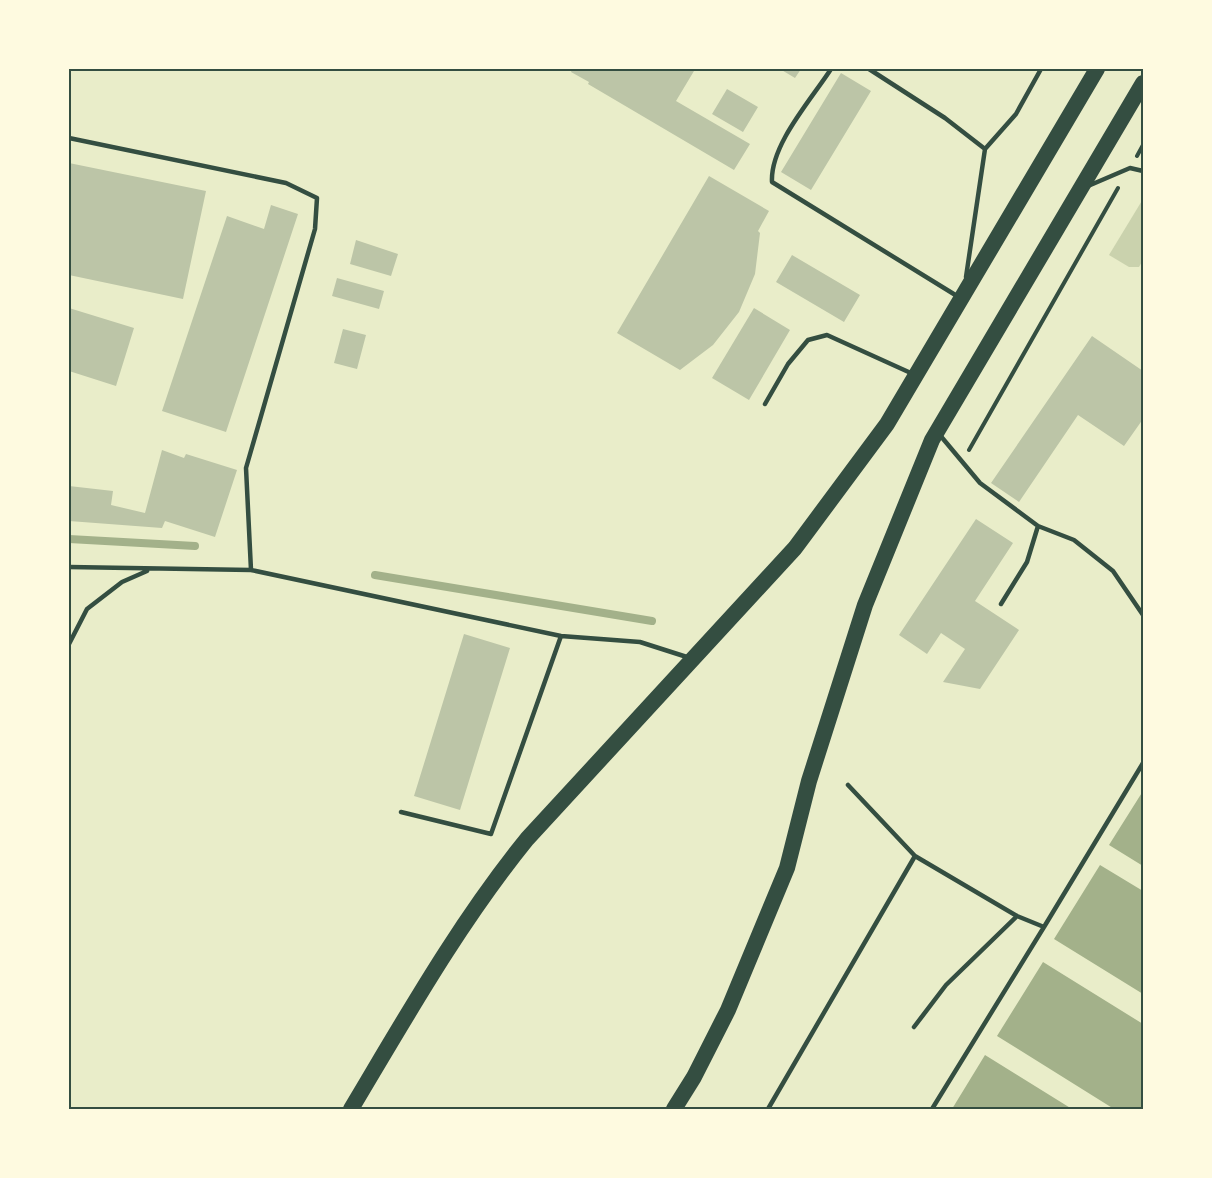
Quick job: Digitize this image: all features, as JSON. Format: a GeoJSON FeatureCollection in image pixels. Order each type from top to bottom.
{"type":"FeatureCollection","features":[{"type":"Feature","properties":{"kind":"highway"},"geometry":{"type":"LineString","coordinates":[[351,1109],[442,957],[491,883],[527,839],[795,548],[887,424],[1097,69]]}},
{"type":"Feature","properties":{"kind":"highway"},"geometry":{"type":"LineString","coordinates":[[1138,69],[1143,72]]}},
{"type":"Feature","properties":{"kind":"highway"},"geometry":{"type":"LineString","coordinates":[[674,1109],[694,1077],[728,1010],[787,868],[809,781],[865,605],[935,436],[1143,83]]}},
{"type":"Feature","properties":{"kind":"lane"},"geometry":{"type":"LineString","coordinates":[[831,69],[778,148],[771,169],[772,182],[963,297],[985,149],[1016,114],[1041,69]]}},
{"type":"Feature","properties":{"kind":"lane"},"geometry":{"type":"LineString","coordinates":[[869,69],[945,118],[985,149]]}},
{"type":"Feature","properties":{"kind":"lane"},"geometry":{"type":"LineString","coordinates":[[69,138],[286,183],[317,198],[315,229],[246,468],[251,570]]}},
{"type":"Feature","properties":{"kind":"lane"},"geometry":{"type":"LineString","coordinates":[[1080,190],[1130,168],[1143,171]]}},
{"type":"Feature","properties":{"kind":"lane"},"geometry":{"type":"LineString","coordinates":[[765,404],[788,364],[808,340],[827,334],[916,375]]}},
{"type":"Feature","properties":{"kind":"lane"},"geometry":{"type":"LineString","coordinates":[[935,436],[962,461],[980,483],[1038,526],[1074,540],[1113,570],[1143,615]]}},
{"type":"Feature","properties":{"kind":"lane"},"geometry":{"type":"LineString","coordinates":[[1000,604],[1027,562],[1038,526]]}},
{"type":"Feature","properties":{"kind":"lane"},"geometry":{"type":"LineString","coordinates":[[69,567],[251,570],[561,636],[640,642],[691,659]]}},
{"type":"Feature","properties":{"kind":"lane"},"geometry":{"type":"LineString","coordinates":[[69,644],[87,609],[122,582],[149,570]]}},
{"type":"Feature","properties":{"kind":"lane"},"geometry":{"type":"LineString","coordinates":[[401,812],[491,834],[561,636]]}},
{"type":"Feature","properties":{"kind":"lane"},"geometry":{"type":"LineString","coordinates":[[932,1109],[1143,763]]}},
{"type":"Feature","properties":{"kind":"lane"},"geometry":{"type":"LineString","coordinates":[[848,785],[915,856],[1017,916],[1044,927]]}},
{"type":"Feature","properties":{"kind":"lane"},"geometry":{"type":"LineString","coordinates":[[768,1109],[915,856]]}},
{"type":"Feature","properties":{"kind":"lane"},"geometry":{"type":"LineString","coordinates":[[914,1028],[946,985],[1017,916]]}},
{"type":"Feature","properties":{"kind":"path"},"geometry":{"type":"LineString","coordinates":[[962,461],[1143,145]]}},
{"type":"Feature","properties":{"kind":"shaded area"},"geometry":{"type":"Polygon","coordinates":[[[1143,199],[1143,260],[1139,267],[1129,267],[1109,255],[1143,199]]]}},
{"type":"Feature","properties":{"kind":"shaded area"},"geometry":{"type":"Polygon","coordinates":[[[1143,791],[1143,866],[1109,845],[1143,791]]]}},
{"type":"Feature","properties":{"kind":"shaded area"},"geometry":{"type":"Polygon","coordinates":[[[1100,865],[1143,891],[1143,994],[1054,939],[1100,865]]]}},
{"type":"Feature","properties":{"kind":"shaded area"},"geometry":{"type":"Polygon","coordinates":[[[1043,962],[1143,1024],[1143,1109],[1114,1109],[997,1036],[1043,962]]]}},
{"type":"Feature","properties":{"kind":"shaded area"},"geometry":{"type":"Polygon","coordinates":[[[985,1055],[1072,1109],[952,1109],[985,1055]]]}},
{"type":"Feature","properties":{"kind":"building"},"geometry":{"type":"Polygon","coordinates":[[[572,69],[691,69],[694,71],[676,101],[750,144],[734,170],[588,84],[589,82],[571,72],[572,69]]]}},
{"type":"Feature","properties":{"kind":"building"},"geometry":{"type":"Polygon","coordinates":[[[780,69],[801,69],[795,78],[780,69]]]}},
{"type":"Feature","properties":{"kind":"building"},"geometry":{"type":"Polygon","coordinates":[[[841,73],[871,91],[811,190],[781,172],[841,73]]]}},
{"type":"Feature","properties":{"kind":"building"},"geometry":{"type":"Polygon","coordinates":[[[727,89],[758,107],[743,132],[712,114],[727,89]]]}},
{"type":"Feature","properties":{"kind":"building"},"geometry":{"type":"Polygon","coordinates":[[[69,163],[206,191],[183,299],[69,275],[69,163]]]}},
{"type":"Feature","properties":{"kind":"building"},"geometry":{"type":"Polygon","coordinates":[[[709,176],[769,211],[758,231],[760,233],[755,274],[739,312],[713,345],[680,370],[617,333],[709,176]]]}},
{"type":"Feature","properties":{"kind":"building"},"geometry":{"type":"Polygon","coordinates":[[[271,205],[298,214],[226,432],[162,411],[227,216],[264,229],[271,205]]]}},
{"type":"Feature","properties":{"kind":"building"},"geometry":{"type":"Polygon","coordinates":[[[356,240],[398,254],[391,276],[350,264],[356,240]]]}},
{"type":"Feature","properties":{"kind":"building"},"geometry":{"type":"Polygon","coordinates":[[[792,255],[860,295],[844,322],[776,282],[792,255]]]}},
{"type":"Feature","properties":{"kind":"building"},"geometry":{"type":"Polygon","coordinates":[[[337,278],[384,291],[379,309],[332,296],[337,278]]]}},
{"type":"Feature","properties":{"kind":"building"},"geometry":{"type":"Polygon","coordinates":[[[69,308],[134,328],[116,386],[69,371],[69,308]]]}},
{"type":"Feature","properties":{"kind":"building"},"geometry":{"type":"Polygon","coordinates":[[[754,308],[790,330],[749,400],[712,378],[754,308]]]}},
{"type":"Feature","properties":{"kind":"building"},"geometry":{"type":"Polygon","coordinates":[[[343,329],[366,335],[357,369],[334,363],[343,329]]]}},
{"type":"Feature","properties":{"kind":"building"},"geometry":{"type":"Polygon","coordinates":[[[1092,336],[1143,371],[1143,419],[1124,446],[1078,415],[1019,502],[991,483],[1092,336]]]}},
{"type":"Feature","properties":{"kind":"building"},"geometry":{"type":"Polygon","coordinates":[[[162,450],[184,458],[186,454],[237,470],[215,537],[165,521],[162,528],[69,521],[69,486],[113,491],[111,505],[145,513],[162,450]]]}},
{"type":"Feature","properties":{"kind":"building"},"geometry":{"type":"Polygon","coordinates":[[[976,519],[1013,543],[975,601],[1019,630],[980,689],[943,682],[965,649],[941,633],[927,654],[899,635],[976,519]]]}},
{"type":"Feature","properties":{"kind":"building"},"geometry":{"type":"Polygon","coordinates":[[[464,634],[510,648],[460,810],[414,796],[464,634]]]}},
{"type":"Feature","properties":{"kind":"waterway"},"geometry":{"type":"LineString","coordinates":[[69,539],[195,546]]}},
{"type":"Feature","properties":{"kind":"waterway"},"geometry":{"type":"LineString","coordinates":[[375,575],[652,621]]}}]}
